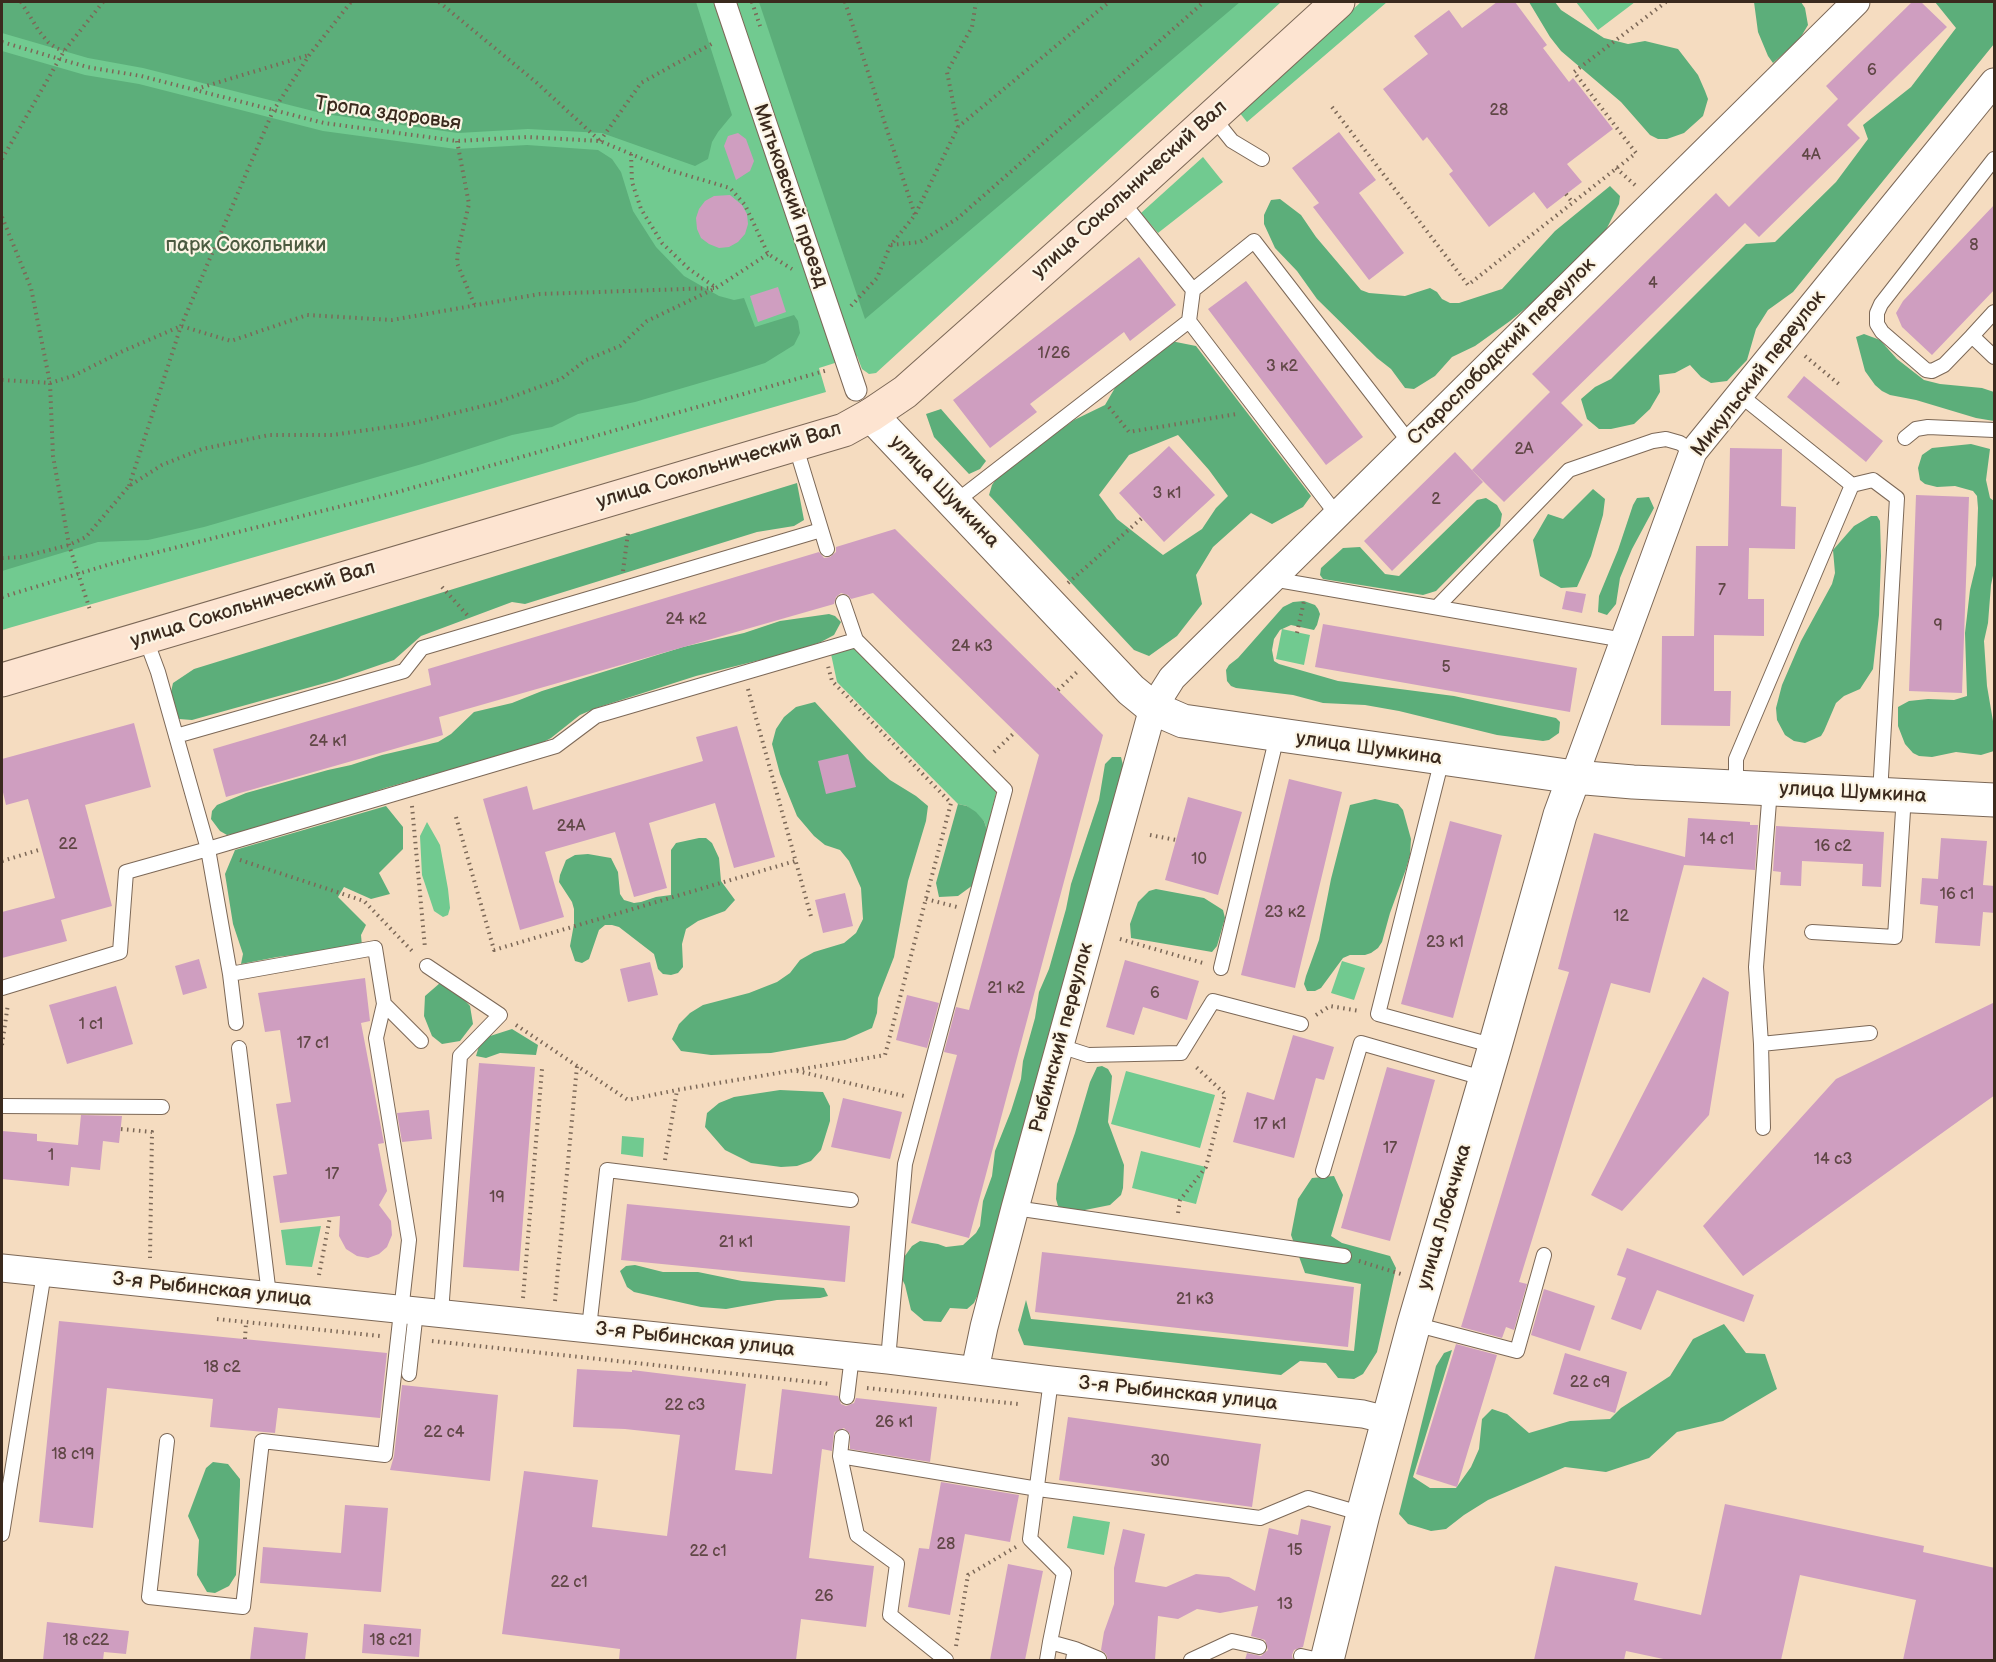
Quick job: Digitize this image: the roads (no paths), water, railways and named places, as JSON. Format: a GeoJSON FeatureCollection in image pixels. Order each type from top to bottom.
{"type":"FeatureCollection","features":[{"type":"Feature","properties":{"kind":"main road","name":"улица Сокольнический Вал"},"geometry":{"type":"LineString","coordinates":[[2,680],[844,430],[864,403],[904,392],[1338,2]]}},
{"type":"Feature","properties":{"kind":"street","name":"Митьковский проезд"},"geometry":{"type":"LineString","coordinates":[[724,2],[847,364],[864,403]]}},
{"type":"Feature","properties":{"kind":"street","name":"Старослободский переулок"},"geometry":{"type":"LineString","coordinates":[[1153,708],[1172,678],[1856,2]]}},
{"type":"Feature","properties":{"kind":"street","name":"Микульский переулок"},"geometry":{"type":"LineString","coordinates":[[1575,777],[1693,452],[1995,82]]}},
{"type":"Feature","properties":{"kind":"street","name":"улица Шумкина"},"geometry":{"type":"LineString","coordinates":[[864,403],[954,503],[1131,690],[1153,708],[1183,721],[1575,777],[1736,788],[1995,800]]}},
{"type":"Feature","properties":{"kind":"street","name":"Рыбинский переулок"},"geometry":{"type":"LineString","coordinates":[[975,1370],[1015,1208],[1153,708]]}},
{"type":"Feature","properties":{"kind":"street","name":"улица Лобачика"},"geometry":{"type":"LineString","coordinates":[[1314,1658],[1363,1514],[1414,1324],[1560,815],[1575,777]]}},
{"type":"Feature","properties":{"kind":"street","name":"3-я Рыбинская улица"},"geometry":{"type":"LineString","coordinates":[[2,1268],[852,1356],[1363,1414],[1387,1420]]}},
{"type":"Feature","properties":{"kind":"lane"},"geometry":{"type":"LineString","coordinates":[[1212,116],[1232,141],[1262,159]]}},
{"type":"Feature","properties":{"kind":"lane"},"geometry":{"type":"LineString","coordinates":[[1995,159],[1881,304],[1877,313],[1877,324],[1882,332],[1926,370],[1932,370],[1944,365],[1995,312]]}},
{"type":"Feature","properties":{"kind":"lane"},"geometry":{"type":"LineString","coordinates":[[1120,200],[1193,290]]}},
{"type":"Feature","properties":{"kind":"lane"},"geometry":{"type":"LineString","coordinates":[[1337,515],[1189,321],[1193,290],[1254,242],[1410,443]]}},
{"type":"Feature","properties":{"kind":"lane"},"geometry":{"type":"LineString","coordinates":[[954,503],[1189,321]]}},
{"type":"Feature","properties":{"kind":"lane"},"geometry":{"type":"LineString","coordinates":[[1972,336],[1995,357]]}},
{"type":"Feature","properties":{"kind":"lane"},"geometry":{"type":"LineString","coordinates":[[1740,395],[1852,485]]}},
{"type":"Feature","properties":{"kind":"lane"},"geometry":{"type":"LineString","coordinates":[[1905,438],[1916,429],[1928,427],[1995,430]]}},
{"type":"Feature","properties":{"kind":"lane"},"geometry":{"type":"LineString","coordinates":[[1437,607],[1569,470],[1653,441],[1666,439],[1680,443],[1693,452]]}},
{"type":"Feature","properties":{"kind":"lane"},"geometry":{"type":"LineString","coordinates":[[795,444],[827,549]]}},
{"type":"Feature","properties":{"kind":"lane"},"geometry":{"type":"LineString","coordinates":[[1812,933],[1895,937],[1892,795],[1897,498],[1873,480],[1852,485]]}},
{"type":"Feature","properties":{"kind":"lane"},"geometry":{"type":"LineString","coordinates":[[1736,788],[1736,759],[1852,485]]}},
{"type":"Feature","properties":{"kind":"lane"},"geometry":{"type":"LineString","coordinates":[[176,736],[404,671],[422,648],[821,530]]}},
{"type":"Feature","properties":{"kind":"lane"},"geometry":{"type":"LineString","coordinates":[[1272,579],[1624,640]]}},
{"type":"Feature","properties":{"kind":"lane"},"geometry":{"type":"LineString","coordinates":[[843,602],[856,640],[1005,790],[905,1164],[888,1360]]}},
{"type":"Feature","properties":{"kind":"lane"},"geometry":{"type":"LineString","coordinates":[[145,637],[158,672],[208,849],[230,974],[236,1023]]}},
{"type":"Feature","properties":{"kind":"lane"},"geometry":{"type":"LineString","coordinates":[[6,986],[120,952],[126,872],[556,746],[596,716],[856,640]]}},
{"type":"Feature","properties":{"kind":"lane"},"geometry":{"type":"LineString","coordinates":[[1221,968],[1277,736]]}},
{"type":"Feature","properties":{"kind":"lane"},"geometry":{"type":"LineString","coordinates":[[1442,759],[1378,1014],[1495,1046]]}},
{"type":"Feature","properties":{"kind":"lane"},"geometry":{"type":"LineString","coordinates":[[1763,1128],[1761,1044],[1755,967],[1770,789]]}},
{"type":"Feature","properties":{"kind":"lane"},"geometry":{"type":"LineString","coordinates":[[166,1441],[149,1597],[243,1607],[262,1441],[385,1455],[398,1338],[420,1311],[376,1038],[384,1004],[375,948],[230,974]]}},
{"type":"Feature","properties":{"kind":"lane"},"geometry":{"type":"LineString","coordinates":[[409,1374],[460,1056],[500,1015],[427,966]]}},
{"type":"Feature","properties":{"kind":"lane"},"geometry":{"type":"LineString","coordinates":[[1060,1046],[1088,1055],[1181,1053],[1213,1001],[1301,1024]]}},
{"type":"Feature","properties":{"kind":"lane"},"geometry":{"type":"LineString","coordinates":[[384,1004],[421,1041]]}},
{"type":"Feature","properties":{"kind":"lane"},"geometry":{"type":"LineString","coordinates":[[1761,1044],[1869,1033]]}},
{"type":"Feature","properties":{"kind":"lane"},"geometry":{"type":"LineString","coordinates":[[1323,1171],[1361,1042],[1486,1079]]}},
{"type":"Feature","properties":{"kind":"lane"},"geometry":{"type":"LineString","coordinates":[[239,1048],[269,1295]]}},
{"type":"Feature","properties":{"kind":"lane"},"geometry":{"type":"LineString","coordinates":[[2,1106],[162,1107]]}},
{"type":"Feature","properties":{"kind":"lane"},"geometry":{"type":"LineString","coordinates":[[589,1328],[607,1170],[851,1200]]}},
{"type":"Feature","properties":{"kind":"lane"},"geometry":{"type":"LineString","coordinates":[[1015,1208],[1344,1256]]}},
{"type":"Feature","properties":{"kind":"lane"},"geometry":{"type":"LineString","coordinates":[[1414,1324],[1517,1351],[1544,1255]]}},
{"type":"Feature","properties":{"kind":"lane"},"geometry":{"type":"LineString","coordinates":[[2,1534],[44,1273]]}},
{"type":"Feature","properties":{"kind":"lane"},"geometry":{"type":"LineString","coordinates":[[848,1391],[852,1356]]}},
{"type":"Feature","properties":{"kind":"lane"},"geometry":{"type":"LineString","coordinates":[[1047,1660],[1064,1573],[1030,1539],[1051,1380]]}},
{"type":"Feature","properties":{"kind":"lane"},"geometry":{"type":"LineString","coordinates":[[843,1437],[840,1455],[857,1535],[897,1564],[890,1615],[950,1655]]}},
{"type":"Feature","properties":{"kind":"lane"},"geometry":{"type":"LineString","coordinates":[[840,1455],[1038,1489],[1260,1518],[1308,1498],[1363,1514]]}},
{"type":"Feature","properties":{"kind":"lane"},"geometry":{"type":"LineString","coordinates":[[1191,1660],[1232,1641],[1259,1647]]}},
{"type":"Feature","properties":{"kind":"lane"},"geometry":{"type":"LineString","coordinates":[[1050,1642],[1074,1655],[1099,1659]]}},
{"type":"Feature","properties":{"kind":"lane"},"geometry":{"type":"LineString","coordinates":[[1314,1658],[1319,1660]]}},
{"type":"Feature","properties":{"kind":"park label","name":"парк Сокольники"},"geometry":{"type":"Point","coordinates":[246,246]}}]}
